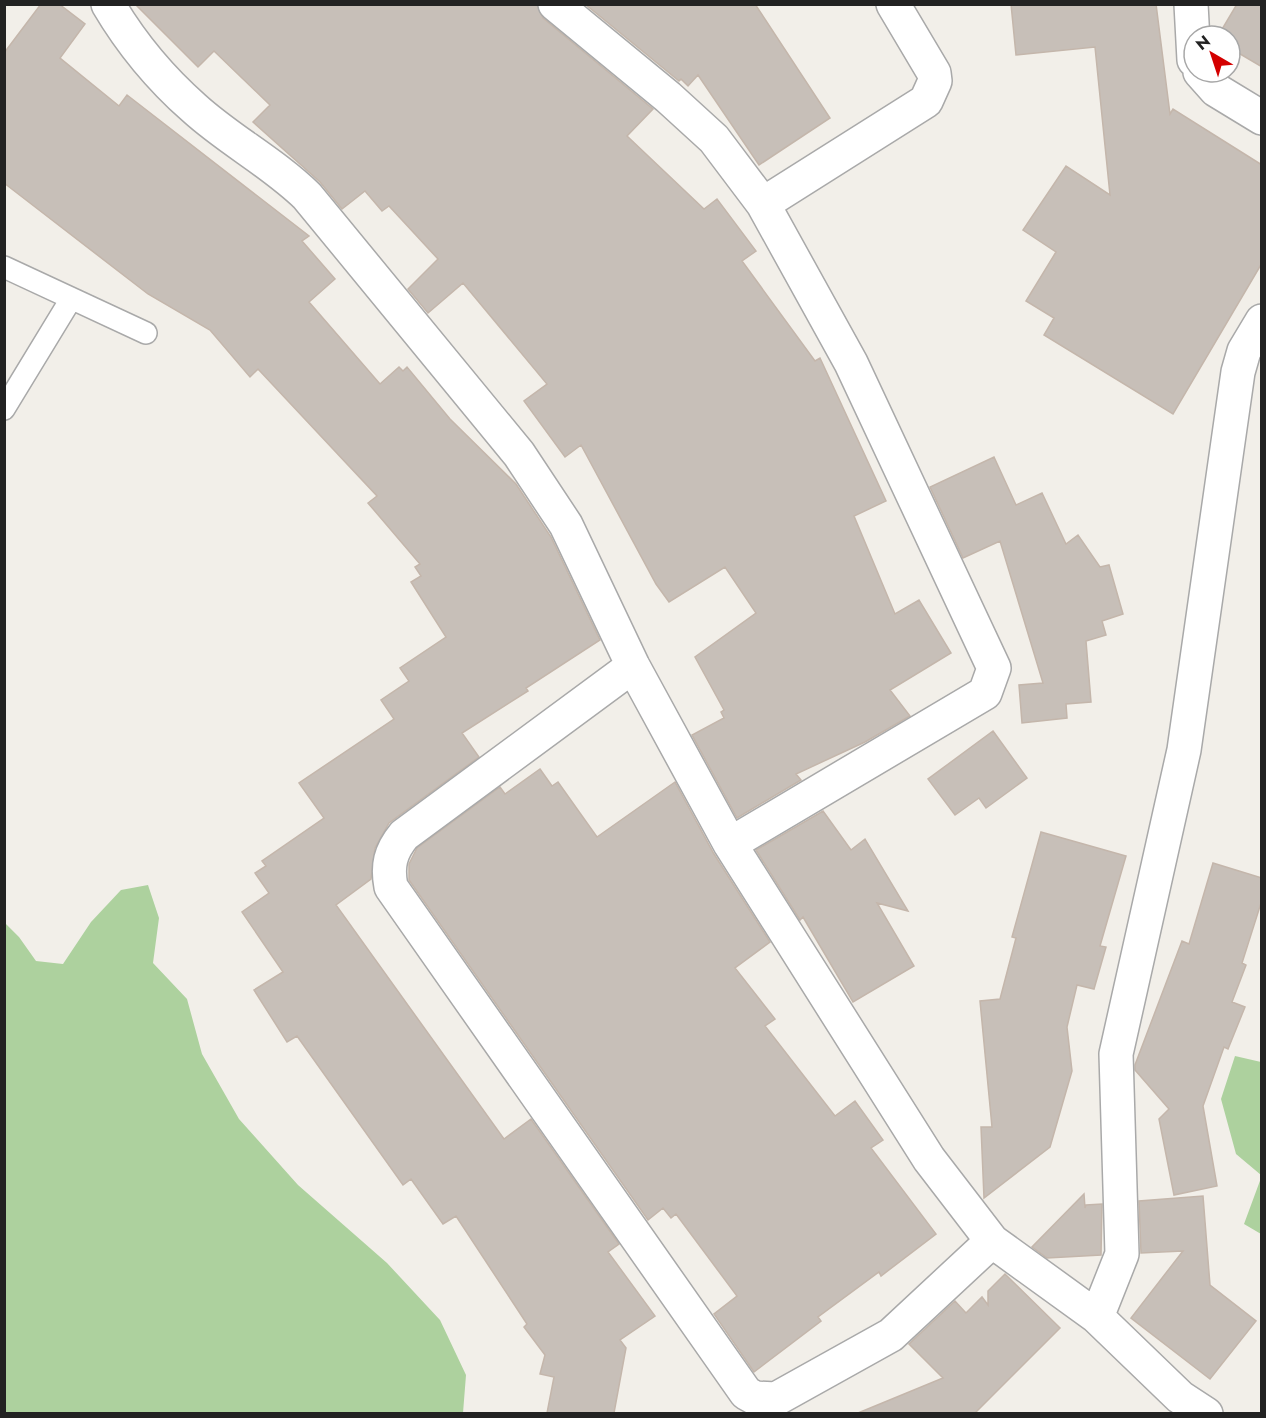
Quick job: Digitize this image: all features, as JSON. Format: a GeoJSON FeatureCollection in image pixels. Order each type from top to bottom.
{"type":"FeatureCollection","features":[{"type":"Feature","properties":{"kind":"street"},"geometry":{"type":"LineString","coordinates":[[108,4],[148,62],[194,109],[283,172],[307,195],[519,454],[566,525],[633,666],[730,844],[929,1159],[992,1241],[1097,1317],[1180,1397],[1206,1413]]}},
{"type":"Feature","properties":{"kind":"street"},"geometry":{"type":"LineString","coordinates":[[555,4],[668,97],[714,140],[763,204],[851,363],[994,668],[985,693],[730,844]]}},
{"type":"Feature","properties":{"kind":"street"},"geometry":{"type":"LineString","coordinates":[[763,204],[926,101],[935,81],[934,73],[893,4]]}},
{"type":"Feature","properties":{"kind":"street"},"geometry":{"type":"LineString","coordinates":[[1191,4],[1192,24]]}},
{"type":"Feature","properties":{"kind":"street"},"geometry":{"type":"LineString","coordinates":[[1211,84],[1216,90],[1262,118]]}},
{"type":"Feature","properties":{"kind":"street"},"geometry":{"type":"LineString","coordinates":[[1097,1317],[1122,1254],[1116,1054],[1184,750],[1238,372],[1244,351],[1262,321]]}},
{"type":"Feature","properties":{"kind":"street"},"geometry":{"type":"LineString","coordinates":[[633,666],[404,835],[394,847],[389,861],[390,887],[746,1393],[755,1398],[776,1399],[891,1335],[992,1241]]}},
{"type":"Feature","properties":{"kind":"lane"},"geometry":{"type":"LineString","coordinates":[[4,267],[146,333]]}},
{"type":"Feature","properties":{"kind":"lane"},"geometry":{"type":"LineString","coordinates":[[4,409],[71,298]]}},
{"type":"Feature","properties":{"kind":"green space"},"geometry":{"type":"Polygon","coordinates":[[[148,885],[159,918],[153,963],[187,999],[202,1054],[239,1119],[298,1185],[387,1263],[440,1320],[466,1375],[463,1413],[5,1413],[5,923],[19,937],[36,961],[63,964],[91,922],[121,890],[148,885]]]}},
{"type":"Feature","properties":{"kind":"green space"},"geometry":{"type":"Polygon","coordinates":[[[1235,1056],[1261,1062],[1261,1175],[1236,1154],[1221,1099],[1235,1056]]]}},
{"type":"Feature","properties":{"kind":"green space"},"geometry":{"type":"Polygon","coordinates":[[[1261,1178],[1261,1234],[1244,1224],[1261,1178]]]}},
{"type":"Feature","properties":{"kind":"building"},"geometry":{"type":"Polygon","coordinates":[[[41,4],[59,4],[85,24],[60,58],[119,106],[127,95],[309,236],[302,241],[335,279],[309,302],[380,384],[399,367],[403,371],[407,367],[450,419],[516,484],[551,537],[600,640],[526,688],[528,691],[462,733],[479,757],[389,823],[375,848],[371,879],[336,905],[504,1139],[531,1119],[619,1244],[608,1252],[655,1316],[620,1340],[626,1348],[614,1413],[547,1413],[554,1377],[540,1374],[545,1355],[524,1327],[527,1324],[456,1216],[443,1224],[411,1179],[403,1185],[297,1036],[287,1042],[254,990],[283,972],[242,912],[269,893],[255,873],[266,866],[262,861],[324,818],[299,783],[394,719],[381,700],[409,681],[400,668],[446,637],[411,582],[421,576],[415,567],[420,564],[368,503],[377,496],[258,369],[250,377],[210,330],[148,294],[4,183],[4,53],[41,4]]]}},
{"type":"Feature","properties":{"kind":"building"},"geometry":{"type":"Polygon","coordinates":[[[135,4],[537,4],[543,18],[653,109],[627,136],[704,209],[717,199],[756,251],[742,261],[815,361],[820,358],[886,501],[854,516],[895,614],[919,600],[951,653],[890,690],[910,716],[865,742],[796,774],[801,780],[737,818],[692,735],[724,718],[721,712],[724,710],[695,657],[756,613],[725,567],[669,602],[656,584],[581,445],[565,457],[524,401],[547,384],[463,283],[428,313],[408,289],[438,259],[389,206],[382,211],[365,191],[342,209],[320,182],[253,122],[270,105],[214,51],[198,67],[135,4]]]}},
{"type":"Feature","properties":{"kind":"building"},"geometry":{"type":"Polygon","coordinates":[[[585,4],[755,4],[830,118],[759,165],[698,75],[688,86],[681,79],[679,81],[585,4]]]}},
{"type":"Feature","properties":{"kind":"building"},"geometry":{"type":"Polygon","coordinates":[[[1011,4],[1156,4],[1170,114],[1173,109],[1262,165],[1262,263],[1173,414],[1044,335],[1054,318],[1026,301],[1056,252],[1023,230],[1066,166],[1110,195],[1095,47],[1016,55],[1011,4]]]}},
{"type":"Feature","properties":{"kind":"building"},"geometry":{"type":"Polygon","coordinates":[[[1237,4],[1262,4],[1262,67],[1242,55],[1242,24],[1225,24],[1237,4]]]}},
{"type":"Feature","properties":{"kind":"building"},"geometry":{"type":"Polygon","coordinates":[[[994,457],[1016,505],[1042,493],[1066,544],[1078,535],[1100,567],[1109,565],[1123,614],[1102,621],[1106,635],[1086,641],[1091,702],[1066,704],[1067,718],[1022,723],[1019,685],[1043,683],[1000,541],[963,558],[930,487],[994,457]]]}},
{"type":"Feature","properties":{"kind":"building"},"geometry":{"type":"Polygon","coordinates":[[[993,731],[1027,778],[986,808],[979,798],[955,815],[928,779],[993,731]]]}},
{"type":"Feature","properties":{"kind":"building"},"geometry":{"type":"Polygon","coordinates":[[[540,769],[552,786],[558,782],[597,837],[675,782],[714,854],[770,942],[735,968],[775,1019],[765,1026],[835,1116],[855,1101],[883,1140],[871,1148],[936,1234],[881,1276],[879,1272],[818,1317],[821,1321],[754,1372],[714,1314],[737,1296],[676,1214],[671,1218],[663,1208],[648,1220],[409,880],[409,864],[417,848],[500,787],[505,794],[540,769]]]}},
{"type":"Feature","properties":{"kind":"building"},"geometry":{"type":"Polygon","coordinates":[[[823,811],[851,850],[865,839],[908,911],[877,903],[914,966],[853,1002],[803,917],[800,920],[756,850],[823,811]]]}},
{"type":"Feature","properties":{"kind":"building"},"geometry":{"type":"Polygon","coordinates":[[[1041,832],[1126,856],[1100,946],[1106,947],[1094,989],[1077,985],[1067,1027],[1072,1071],[1050,1147],[984,1198],[981,1127],[992,1127],[980,1001],[1000,999],[1016,938],[1012,937],[1041,832]]]}},
{"type":"Feature","properties":{"kind":"building"},"geometry":{"type":"Polygon","coordinates":[[[1213,863],[1262,878],[1262,900],[1242,963],[1246,965],[1232,1002],[1245,1007],[1228,1049],[1224,1047],[1203,1106],[1217,1186],[1174,1195],[1159,1119],[1169,1109],[1135,1070],[1135,1065],[1182,941],[1189,944],[1213,863]]]}},
{"type":"Feature","properties":{"kind":"building"},"geometry":{"type":"Polygon","coordinates":[[[1084,1194],[1085,1208],[1086,1205],[1102,1204],[1101,1255],[1047,1258],[1032,1247],[1084,1194]]]}},
{"type":"Feature","properties":{"kind":"building"},"geometry":{"type":"Polygon","coordinates":[[[1203,1196],[1210,1285],[1256,1321],[1210,1379],[1131,1318],[1183,1251],[1141,1253],[1139,1201],[1203,1196]]]}},
{"type":"Feature","properties":{"kind":"building"},"geometry":{"type":"Polygon","coordinates":[[[1005,1274],[1060,1328],[975,1413],[858,1413],[943,1378],[909,1344],[955,1301],[966,1313],[982,1297],[988,1305],[988,1291],[1005,1274]]]}}]}
